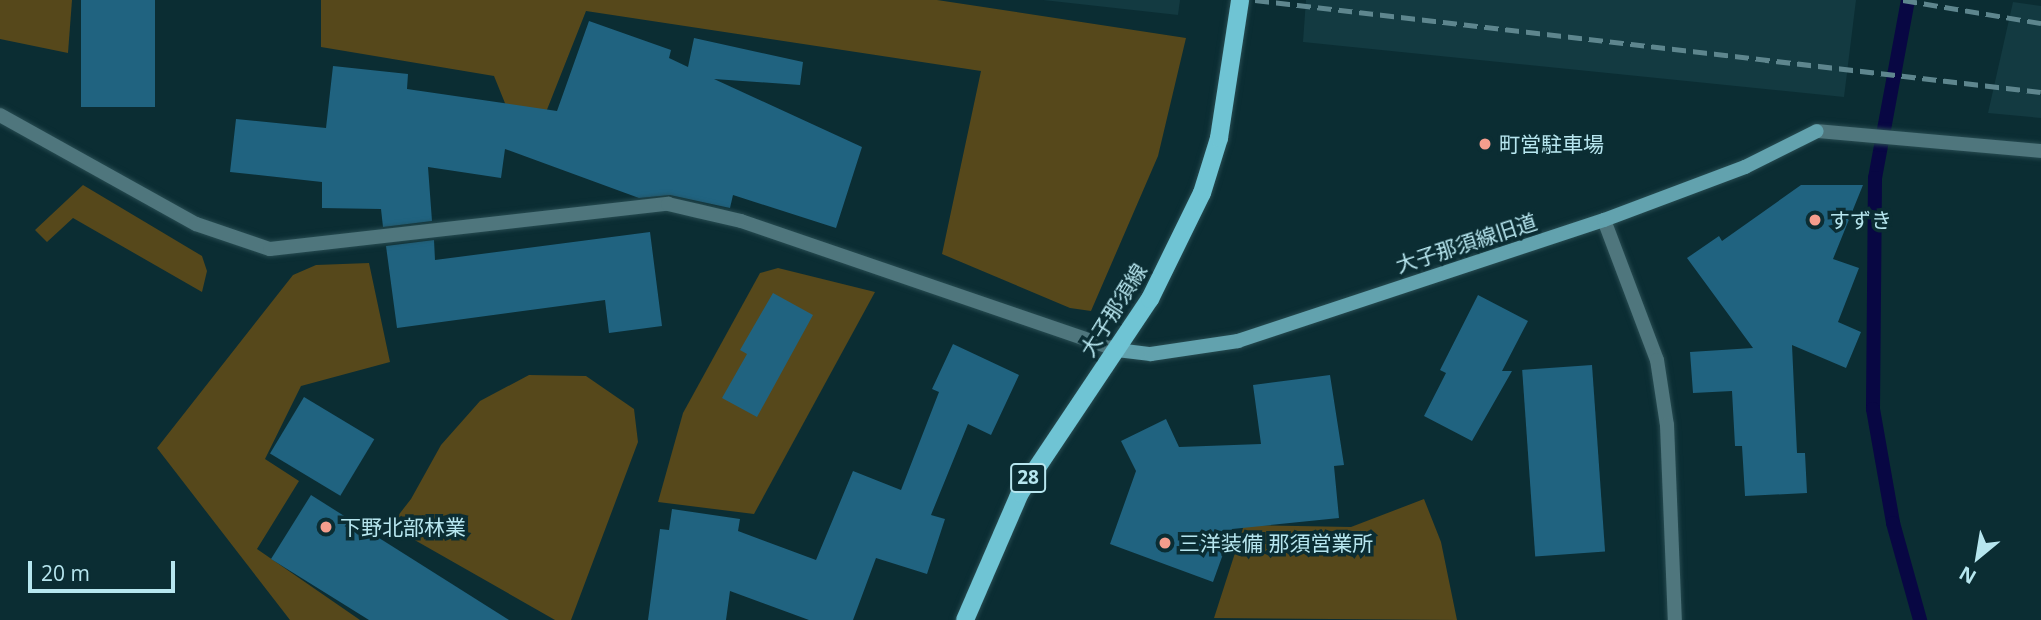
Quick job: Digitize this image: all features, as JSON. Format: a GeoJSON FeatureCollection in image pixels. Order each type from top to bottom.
{"type":"FeatureCollection","features":[{"type":"Feature","properties":{"kind":"main road","name":"大子那須線"},"geometry":{"type":"LineString","coordinates":[[965,620],[1020,493],[1044,451],[1117,350],[1173,257],[1202,193],[1219,138],[1240,0]]}},
{"type":"Feature","properties":{"kind":"street"},"geometry":{"type":"LineString","coordinates":[[0,115],[196,224],[270,249],[668,204],[741,221],[1117,350]]}},
{"type":"Feature","properties":{"kind":"street","name":"大子那須線旧道"},"geometry":{"type":"LineString","coordinates":[[1117,350],[1151,354],[1238,341],[1604,219],[1745,167],[1817,131],[1846,136],[2041,151]]}},
{"type":"Feature","properties":{"kind":"street"},"geometry":{"type":"LineString","coordinates":[[1604,219],[1657,360],[1667,425],[1675,620]]}},
{"type":"Feature","properties":{"kind":"shaded area"},"geometry":{"type":"Polygon","coordinates":[[[0,0],[72,0],[68,53],[0,39],[0,0]]]}},
{"type":"Feature","properties":{"kind":"shaded area"},"geometry":{"type":"Polygon","coordinates":[[[321,0],[937,0],[1186,38],[1158,156],[1091,311],[1070,308],[942,254],[981,71],[586,11],[535,140],[511,118],[494,76],[321,47],[321,0]]]}},
{"type":"Feature","properties":{"kind":"shaded area"},"geometry":{"type":"Polygon","coordinates":[[[1043,0],[1180,0],[1178,15],[1043,0]]]}},
{"type":"Feature","properties":{"kind":"shaded area"},"geometry":{"type":"Polygon","coordinates":[[[1306,0],[1856,0],[1844,97],[1303,42],[1306,0]]]}},
{"type":"Feature","properties":{"kind":"shaded area"},"geometry":{"type":"Polygon","coordinates":[[[2013,2],[2041,6],[2041,118],[1988,113],[2013,2]]]}},
{"type":"Feature","properties":{"kind":"shaded area"},"geometry":{"type":"Polygon","coordinates":[[[83,185],[202,256],[207,271],[202,292],[73,218],[47,242],[35,230],[83,185]]]}},
{"type":"Feature","properties":{"kind":"shaded area"},"geometry":{"type":"Polygon","coordinates":[[[369,263],[390,362],[301,386],[265,459],[299,481],[257,549],[360,620],[290,620],[157,448],[293,275],[316,265],[369,263]]]}},
{"type":"Feature","properties":{"kind":"shaded area"},"geometry":{"type":"Polygon","coordinates":[[[778,268],[875,292],[754,514],[658,502],[683,413],[760,273],[778,268]]]}},
{"type":"Feature","properties":{"kind":"shaded area"},"geometry":{"type":"Polygon","coordinates":[[[529,375],[586,376],[634,409],[638,442],[571,620],[555,620],[390,526],[411,499],[441,445],[480,401],[529,375]]]}},
{"type":"Feature","properties":{"kind":"shaded area"},"geometry":{"type":"Polygon","coordinates":[[[1424,499],[1441,542],[1457,620],[1214,618],[1244,525],[1351,527],[1424,499]]]}},
{"type":"Feature","properties":{"kind":"building"},"geometry":{"type":"Polygon","coordinates":[[[81,0],[155,0],[155,107],[81,107],[81,0]]]}},
{"type":"Feature","properties":{"kind":"building"},"geometry":{"type":"Polygon","coordinates":[[[589,21],[671,50],[669,58],[688,67],[694,38],[803,62],[800,85],[714,79],[862,147],[836,228],[733,195],[730,208],[670,195],[639,198],[505,149],[501,178],[428,167],[432,221],[383,227],[381,209],[322,208],[322,182],[230,172],[236,119],[326,128],[333,66],[408,74],[407,89],[557,111],[589,21]]]}},
{"type":"Feature","properties":{"kind":"building"},"geometry":{"type":"Polygon","coordinates":[[[1801,185],[1863,185],[1833,259],[1859,268],[1838,322],[1861,332],[1846,368],[1792,345],[1797,453],[1805,453],[1807,493],[1745,496],[1742,446],[1735,446],[1732,391],[1693,393],[1690,352],[1753,348],[1687,258],[1719,236],[1722,241],[1801,185]]]}},
{"type":"Feature","properties":{"kind":"building"},"geometry":{"type":"Polygon","coordinates":[[[650,232],[662,326],[609,333],[605,300],[397,328],[386,246],[434,240],[435,260],[650,232]]]}},
{"type":"Feature","properties":{"kind":"building"},"geometry":{"type":"Polygon","coordinates":[[[773,293],[813,315],[757,417],[722,398],[747,354],[740,350],[773,293]]]}},
{"type":"Feature","properties":{"kind":"building"},"geometry":{"type":"Polygon","coordinates":[[[1478,295],[1528,321],[1502,371],[1512,371],[1472,441],[1424,416],[1446,373],[1440,370],[1478,295]]]}},
{"type":"Feature","properties":{"kind":"building"},"geometry":{"type":"Polygon","coordinates":[[[953,344],[1019,375],[991,435],[968,424],[931,515],[945,519],[927,574],[876,558],[853,620],[809,620],[730,591],[726,620],[648,620],[660,529],[669,530],[672,509],[740,519],[738,531],[816,560],[853,471],[901,490],[939,392],[932,389],[953,344]]]}},
{"type":"Feature","properties":{"kind":"building"},"geometry":{"type":"Polygon","coordinates":[[[1592,365],[1605,552],[1535,556],[1522,370],[1592,365]]]}},
{"type":"Feature","properties":{"kind":"building"},"geometry":{"type":"Polygon","coordinates":[[[1330,375],[1344,465],[1334,466],[1339,518],[1232,529],[1213,582],[1110,544],[1136,471],[1121,441],[1166,419],[1179,447],[1261,444],[1253,385],[1330,375]]]}},
{"type":"Feature","properties":{"kind":"building"},"geometry":{"type":"Polygon","coordinates":[[[304,397],[374,439],[340,496],[270,454],[304,397]]]}},
{"type":"Feature","properties":{"kind":"building","name":"下野北部林業"},"geometry":{"type":"Polygon","coordinates":[[[311,495],[509,620],[369,620],[271,559],[311,495]]]}},
{"type":"Feature","properties":{"kind":"waterway"},"geometry":{"type":"LineString","coordinates":[[1908,0],[1875,178],[1873,409],[1893,523],[1920,620]]}},
{"type":"Feature","properties":{"kind":"railway"},"geometry":{"type":"LineString","coordinates":[[1255,0],[2041,92]]}},
{"type":"Feature","properties":{"kind":"railway"},"geometry":{"type":"LineString","coordinates":[[1903,0],[2041,23]]}},
{"type":"Feature","properties":{"kind":"place","name":"町営駐車場"},"geometry":{"type":"Point","coordinates":[1485,144]}},
{"type":"Feature","properties":{"kind":"place","name":"すずき"},"geometry":{"type":"Point","coordinates":[1815,220]}},
{"type":"Feature","properties":{"kind":"place","name":"下野北部林業"},"geometry":{"type":"Point","coordinates":[326,527]}},
{"type":"Feature","properties":{"kind":"place","name":"三洋装備 那須営業所"},"geometry":{"type":"Point","coordinates":[1165,543]}}]}
